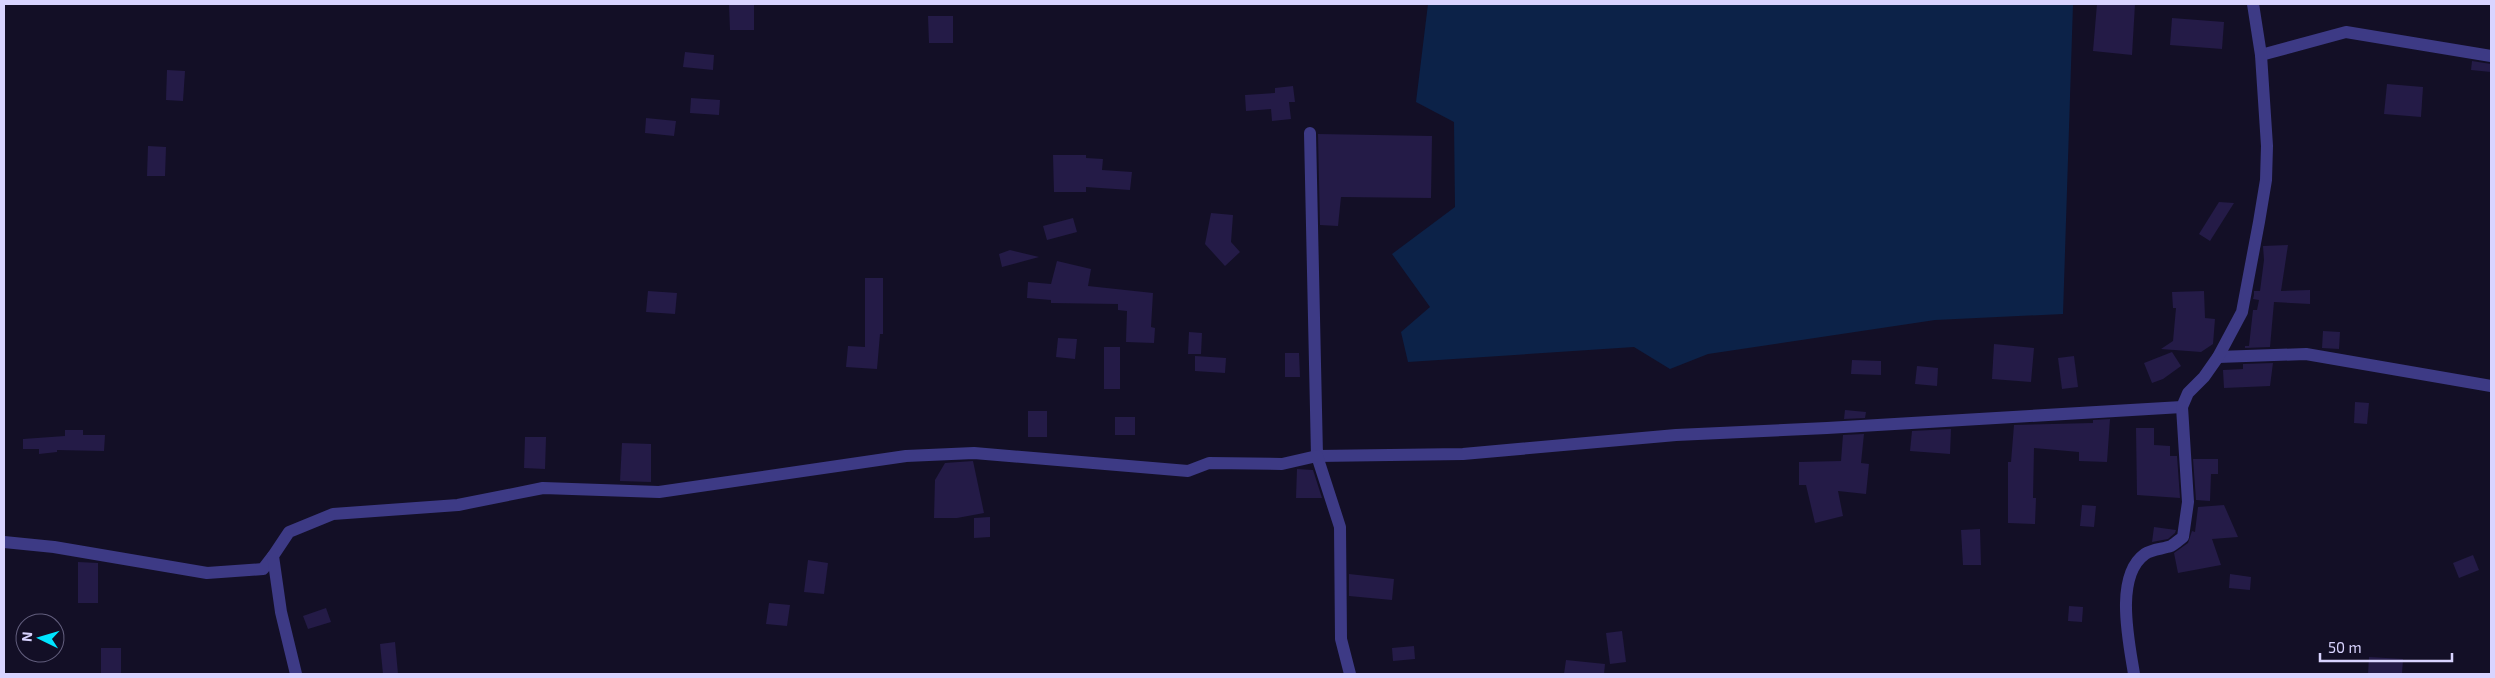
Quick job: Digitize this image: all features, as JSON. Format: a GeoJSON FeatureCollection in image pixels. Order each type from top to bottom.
{"type":"FeatureCollection","features":[{"type":"Feature","properties":{"kind":"street"},"geometry":{"type":"LineString","coordinates":[[2134,674],[2126,624],[2128,584],[2136,562],[2147,552],[2172,546],[2183,537],[2188,502],[2182,407],[2188,393],[2204,377],[2218,357],[2242,312],[2266,180],[2267,146],[2261,55],[2253,4]]}},
{"type":"Feature","properties":{"kind":"street"},"geometry":{"type":"LineString","coordinates":[[2261,55],[2346,32],[2491,56]]}},
{"type":"Feature","properties":{"kind":"street"},"geometry":{"type":"LineString","coordinates":[[1310,133],[1316,456],[1340,527],[1341,640],[1350,674]]}},
{"type":"Feature","properties":{"kind":"street"},"geometry":{"type":"LineString","coordinates":[[2218,357],[2306,354],[2491,386]]}},
{"type":"Feature","properties":{"kind":"street"},"geometry":{"type":"LineString","coordinates":[[4,542],[54,547],[207,573],[263,569],[289,532],[333,514],[458,505],[544,488],[659,492],[906,456],[974,453],[1188,471],[1208,463],[1282,464],[1316,456],[1463,454],[1676,435],[2182,407]]}},
{"type":"Feature","properties":{"kind":"street"},"geometry":{"type":"LineString","coordinates":[[273,556],[281,612],[296,674]]}},
{"type":"Feature","properties":{"kind":"water"},"geometry":{"type":"Polygon","coordinates":[[[1428,4],[2073,4],[2063,314],[1935,320],[1708,354],[1670,369],[1634,347],[1408,362],[1401,332],[1430,307],[1392,254],[1455,207],[1454,122],[1416,102],[1428,4]]]}},
{"type":"Feature","properties":{"kind":"building"},"geometry":{"type":"Polygon","coordinates":[[[729,4],[754,4],[754,30],[730,30],[729,4]]]}},
{"type":"Feature","properties":{"kind":"building"},"geometry":{"type":"Polygon","coordinates":[[[2097,4],[2135,4],[2132,55],[2093,51],[2097,4]]]}},
{"type":"Feature","properties":{"kind":"building"},"geometry":{"type":"Polygon","coordinates":[[[928,16],[953,16],[953,43],[929,43],[928,16]]]}},
{"type":"Feature","properties":{"kind":"building"},"geometry":{"type":"Polygon","coordinates":[[[2172,18],[2224,22],[2222,49],[2170,45],[2172,18]]]}},
{"type":"Feature","properties":{"kind":"building"},"geometry":{"type":"Polygon","coordinates":[[[685,52],[714,55],[713,70],[683,67],[685,52]]]}},
{"type":"Feature","properties":{"kind":"building"},"geometry":{"type":"Polygon","coordinates":[[[2472,61],[2491,64],[2491,72],[2471,70],[2472,61]]]}},
{"type":"Feature","properties":{"kind":"building"},"geometry":{"type":"Polygon","coordinates":[[[167,70],[185,71],[183,101],[166,100],[167,70]]]}},
{"type":"Feature","properties":{"kind":"building"},"geometry":{"type":"Polygon","coordinates":[[[2387,84],[2423,87],[2421,117],[2384,114],[2387,84]]]}},
{"type":"Feature","properties":{"kind":"building"},"geometry":{"type":"Polygon","coordinates":[[[1293,86],[1295,102],[1289,102],[1291,119],[1272,121],[1271,109],[1246,111],[1245,95],[1275,93],[1275,88],[1293,86]]]}},
{"type":"Feature","properties":{"kind":"building"},"geometry":{"type":"Polygon","coordinates":[[[691,98],[720,100],[719,115],[690,113],[691,98]]]}},
{"type":"Feature","properties":{"kind":"building"},"geometry":{"type":"Polygon","coordinates":[[[646,118],[676,121],[674,136],[645,133],[646,118]]]}},
{"type":"Feature","properties":{"kind":"building"},"geometry":{"type":"Polygon","coordinates":[[[1318,134],[1432,136],[1431,198],[1341,197],[1338,226],[1320,225],[1318,134]]]}},
{"type":"Feature","properties":{"kind":"building"},"geometry":{"type":"Polygon","coordinates":[[[148,146],[166,147],[165,176],[147,176],[148,146]]]}},
{"type":"Feature","properties":{"kind":"building"},"geometry":{"type":"Polygon","coordinates":[[[1053,155],[1086,155],[1086,158],[1103,159],[1102,170],[1132,172],[1130,190],[1086,187],[1086,192],[1054,192],[1053,155]]]}},
{"type":"Feature","properties":{"kind":"building"},"geometry":{"type":"Polygon","coordinates":[[[2219,202],[2234,203],[2210,241],[2199,234],[2219,202]]]}},
{"type":"Feature","properties":{"kind":"building"},"geometry":{"type":"Polygon","coordinates":[[[1211,213],[1233,215],[1231,242],[1240,252],[1225,266],[1205,244],[1211,213]]]}},
{"type":"Feature","properties":{"kind":"building"},"geometry":{"type":"Polygon","coordinates":[[[1073,218],[1077,232],[1047,240],[1043,226],[1073,218]]]}},
{"type":"Feature","properties":{"kind":"building"},"geometry":{"type":"Polygon","coordinates":[[[2288,245],[2281,291],[2310,290],[2310,304],[2274,302],[2270,347],[2245,348],[2245,346],[2249,346],[2253,310],[2257,310],[2259,300],[2253,299],[2254,291],[2260,291],[2264,260],[2263,246],[2288,245]]]}},
{"type":"Feature","properties":{"kind":"building"},"geometry":{"type":"Polygon","coordinates":[[[1010,250],[1039,257],[1002,267],[999,254],[1010,250]]]}},
{"type":"Feature","properties":{"kind":"building"},"geometry":{"type":"Polygon","coordinates":[[[1057,261],[1091,269],[1088,286],[1153,293],[1151,327],[1155,328],[1154,343],[1126,342],[1127,311],[1118,310],[1118,304],[1051,303],[1051,300],[1027,298],[1028,282],[1051,284],[1057,261]]]}},
{"type":"Feature","properties":{"kind":"building"},"geometry":{"type":"Polygon","coordinates":[[[865,278],[883,278],[883,334],[880,334],[877,369],[846,367],[848,346],[865,347],[865,278]]]}},
{"type":"Feature","properties":{"kind":"building"},"geometry":{"type":"Polygon","coordinates":[[[648,291],[677,293],[675,314],[646,312],[648,291]]]}},
{"type":"Feature","properties":{"kind":"building"},"geometry":{"type":"Polygon","coordinates":[[[2204,291],[2205,318],[2215,319],[2213,344],[2201,352],[2161,349],[2173,341],[2176,308],[2173,308],[2172,292],[2204,291]]]}},
{"type":"Feature","properties":{"kind":"building"},"geometry":{"type":"Polygon","coordinates":[[[2323,331],[2340,332],[2339,349],[2322,348],[2323,331]]]}},
{"type":"Feature","properties":{"kind":"building"},"geometry":{"type":"Polygon","coordinates":[[[1189,332],[1202,333],[1201,354],[1188,354],[1189,332]]]}},
{"type":"Feature","properties":{"kind":"building"},"geometry":{"type":"Polygon","coordinates":[[[1058,338],[1077,339],[1075,359],[1056,357],[1058,338]]]}},
{"type":"Feature","properties":{"kind":"building"},"geometry":{"type":"Polygon","coordinates":[[[1994,344],[2034,348],[2031,382],[1992,379],[1994,344]]]}},
{"type":"Feature","properties":{"kind":"building"},"geometry":{"type":"Polygon","coordinates":[[[1104,347],[1120,347],[1120,389],[1104,389],[1104,347]]]}},
{"type":"Feature","properties":{"kind":"building"},"geometry":{"type":"Polygon","coordinates":[[[2172,352],[2181,366],[2163,379],[2152,383],[2144,363],[2172,352]]]}},
{"type":"Feature","properties":{"kind":"building"},"geometry":{"type":"Polygon","coordinates":[[[1285,353],[1299,353],[1300,377],[1285,377],[1285,353]]]}},
{"type":"Feature","properties":{"kind":"building"},"geometry":{"type":"Polygon","coordinates":[[[1195,356],[1226,358],[1225,373],[1195,371],[1195,356]]]}},
{"type":"Feature","properties":{"kind":"building"},"geometry":{"type":"Polygon","coordinates":[[[2074,356],[2078,387],[2062,389],[2058,358],[2074,356]]]}},
{"type":"Feature","properties":{"kind":"building"},"geometry":{"type":"Polygon","coordinates":[[[1852,360],[1881,361],[1881,375],[1851,374],[1852,360]]]}},
{"type":"Feature","properties":{"kind":"building"},"geometry":{"type":"Polygon","coordinates":[[[2273,363],[2270,386],[2224,388],[2223,370],[2243,369],[2243,364],[2273,363]]]}},
{"type":"Feature","properties":{"kind":"building"},"geometry":{"type":"Polygon","coordinates":[[[1917,366],[1938,368],[1937,386],[1915,384],[1917,366]]]}},
{"type":"Feature","properties":{"kind":"building"},"geometry":{"type":"Polygon","coordinates":[[[2355,402],[2369,403],[2367,424],[2354,423],[2355,402]]]}},
{"type":"Feature","properties":{"kind":"building"},"geometry":{"type":"Polygon","coordinates":[[[1845,410],[1866,412],[1865,418],[1844,419],[1845,410]]]}},
{"type":"Feature","properties":{"kind":"building"},"geometry":{"type":"Polygon","coordinates":[[[1028,411],[1047,411],[1047,437],[1028,437],[1028,411]]]}},
{"type":"Feature","properties":{"kind":"building"},"geometry":{"type":"Polygon","coordinates":[[[1115,417],[1135,417],[1135,435],[1115,435],[1115,417]]]}},
{"type":"Feature","properties":{"kind":"building"},"geometry":{"type":"Polygon","coordinates":[[[2110,419],[2107,462],[2079,461],[2079,452],[2034,448],[2033,498],[2036,498],[2035,524],[2008,523],[2008,462],[2011,462],[2014,425],[2093,423],[2093,420],[2110,419]]]}},
{"type":"Feature","properties":{"kind":"building"},"geometry":{"type":"Polygon","coordinates":[[[2136,428],[2154,428],[2154,445],[2170,446],[2170,456],[2177,456],[2180,498],[2137,495],[2136,428]]]}},
{"type":"Feature","properties":{"kind":"building"},"geometry":{"type":"Polygon","coordinates":[[[1951,429],[1950,454],[1910,451],[1912,431],[1951,429]]]}},
{"type":"Feature","properties":{"kind":"building"},"geometry":{"type":"Polygon","coordinates":[[[65,430],[83,430],[83,435],[105,435],[104,451],[57,450],[57,452],[39,454],[39,449],[23,449],[23,439],[65,436],[65,430]]]}},
{"type":"Feature","properties":{"kind":"building"},"geometry":{"type":"Polygon","coordinates":[[[1864,434],[1861,463],[1869,464],[1866,494],[1838,491],[1843,516],[1815,523],[1806,485],[1799,485],[1799,462],[1841,461],[1843,435],[1864,434]]]}},
{"type":"Feature","properties":{"kind":"building"},"geometry":{"type":"Polygon","coordinates":[[[525,437],[546,437],[545,469],[524,468],[525,437]]]}},
{"type":"Feature","properties":{"kind":"building"},"geometry":{"type":"Polygon","coordinates":[[[622,443],[651,444],[651,482],[620,481],[622,443]]]}},
{"type":"Feature","properties":{"kind":"building"},"geometry":{"type":"Polygon","coordinates":[[[2193,459],[2218,459],[2218,474],[2211,474],[2210,501],[2196,500],[2193,459]]]}},
{"type":"Feature","properties":{"kind":"building"},"geometry":{"type":"Polygon","coordinates":[[[973,461],[984,513],[957,518],[934,518],[935,480],[945,463],[973,461]]]}},
{"type":"Feature","properties":{"kind":"building"},"geometry":{"type":"Polygon","coordinates":[[[1297,469],[1313,470],[1322,498],[1296,498],[1297,469]]]}},
{"type":"Feature","properties":{"kind":"building"},"geometry":{"type":"Polygon","coordinates":[[[2082,505],[2096,506],[2094,527],[2080,526],[2082,505]]]}},
{"type":"Feature","properties":{"kind":"building"},"geometry":{"type":"Polygon","coordinates":[[[2224,505],[2238,537],[2212,539],[2221,565],[2178,573],[2174,553],[2188,543],[2192,531],[2195,532],[2198,507],[2224,505]]]}},
{"type":"Feature","properties":{"kind":"building"},"geometry":{"type":"Polygon","coordinates":[[[990,517],[990,537],[974,538],[974,518],[990,517]]]}},
{"type":"Feature","properties":{"kind":"building"},"geometry":{"type":"Polygon","coordinates":[[[2154,527],[2176,530],[2168,539],[2152,542],[2154,527]]]}},
{"type":"Feature","properties":{"kind":"building"},"geometry":{"type":"Polygon","coordinates":[[[1980,529],[1981,565],[1963,565],[1961,530],[1980,529]]]}},
{"type":"Feature","properties":{"kind":"building"},"geometry":{"type":"Polygon","coordinates":[[[2473,555],[2479,570],[2459,578],[2453,563],[2473,555]]]}},
{"type":"Feature","properties":{"kind":"building"},"geometry":{"type":"Polygon","coordinates":[[[808,560],[828,563],[824,594],[804,592],[808,560]]]}},
{"type":"Feature","properties":{"kind":"building"},"geometry":{"type":"Polygon","coordinates":[[[78,562],[98,563],[98,603],[78,603],[78,562]]]}},
{"type":"Feature","properties":{"kind":"building"},"geometry":{"type":"Polygon","coordinates":[[[1349,574],[1394,579],[1392,600],[1349,596],[1349,574]]]}},
{"type":"Feature","properties":{"kind":"building"},"geometry":{"type":"Polygon","coordinates":[[[2230,574],[2251,577],[2250,590],[2229,588],[2230,574]]]}},
{"type":"Feature","properties":{"kind":"building"},"geometry":{"type":"Polygon","coordinates":[[[769,603],[790,605],[787,626],[766,624],[769,603]]]}},
{"type":"Feature","properties":{"kind":"building"},"geometry":{"type":"Polygon","coordinates":[[[2069,606],[2083,607],[2082,622],[2068,621],[2069,606]]]}},
{"type":"Feature","properties":{"kind":"building"},"geometry":{"type":"Polygon","coordinates":[[[326,608],[331,622],[308,629],[303,616],[326,608]]]}},
{"type":"Feature","properties":{"kind":"building"},"geometry":{"type":"Polygon","coordinates":[[[1622,631],[1626,662],[1610,664],[1606,633],[1622,631]]]}},
{"type":"Feature","properties":{"kind":"building"},"geometry":{"type":"Polygon","coordinates":[[[395,642],[398,674],[383,674],[380,644],[395,642]]]}},
{"type":"Feature","properties":{"kind":"building"},"geometry":{"type":"Polygon","coordinates":[[[1414,646],[1415,659],[1393,661],[1392,648],[1414,646]]]}},
{"type":"Feature","properties":{"kind":"building"},"geometry":{"type":"Polygon","coordinates":[[[101,648],[121,648],[121,674],[101,674],[101,648]]]}},
{"type":"Feature","properties":{"kind":"building"},"geometry":{"type":"Polygon","coordinates":[[[2369,657],[2403,659],[2402,674],[2368,674],[2369,657]]]}},
{"type":"Feature","properties":{"kind":"building"},"geometry":{"type":"Polygon","coordinates":[[[1566,660],[1605,664],[1604,674],[1564,674],[1566,660]]]}}]}
